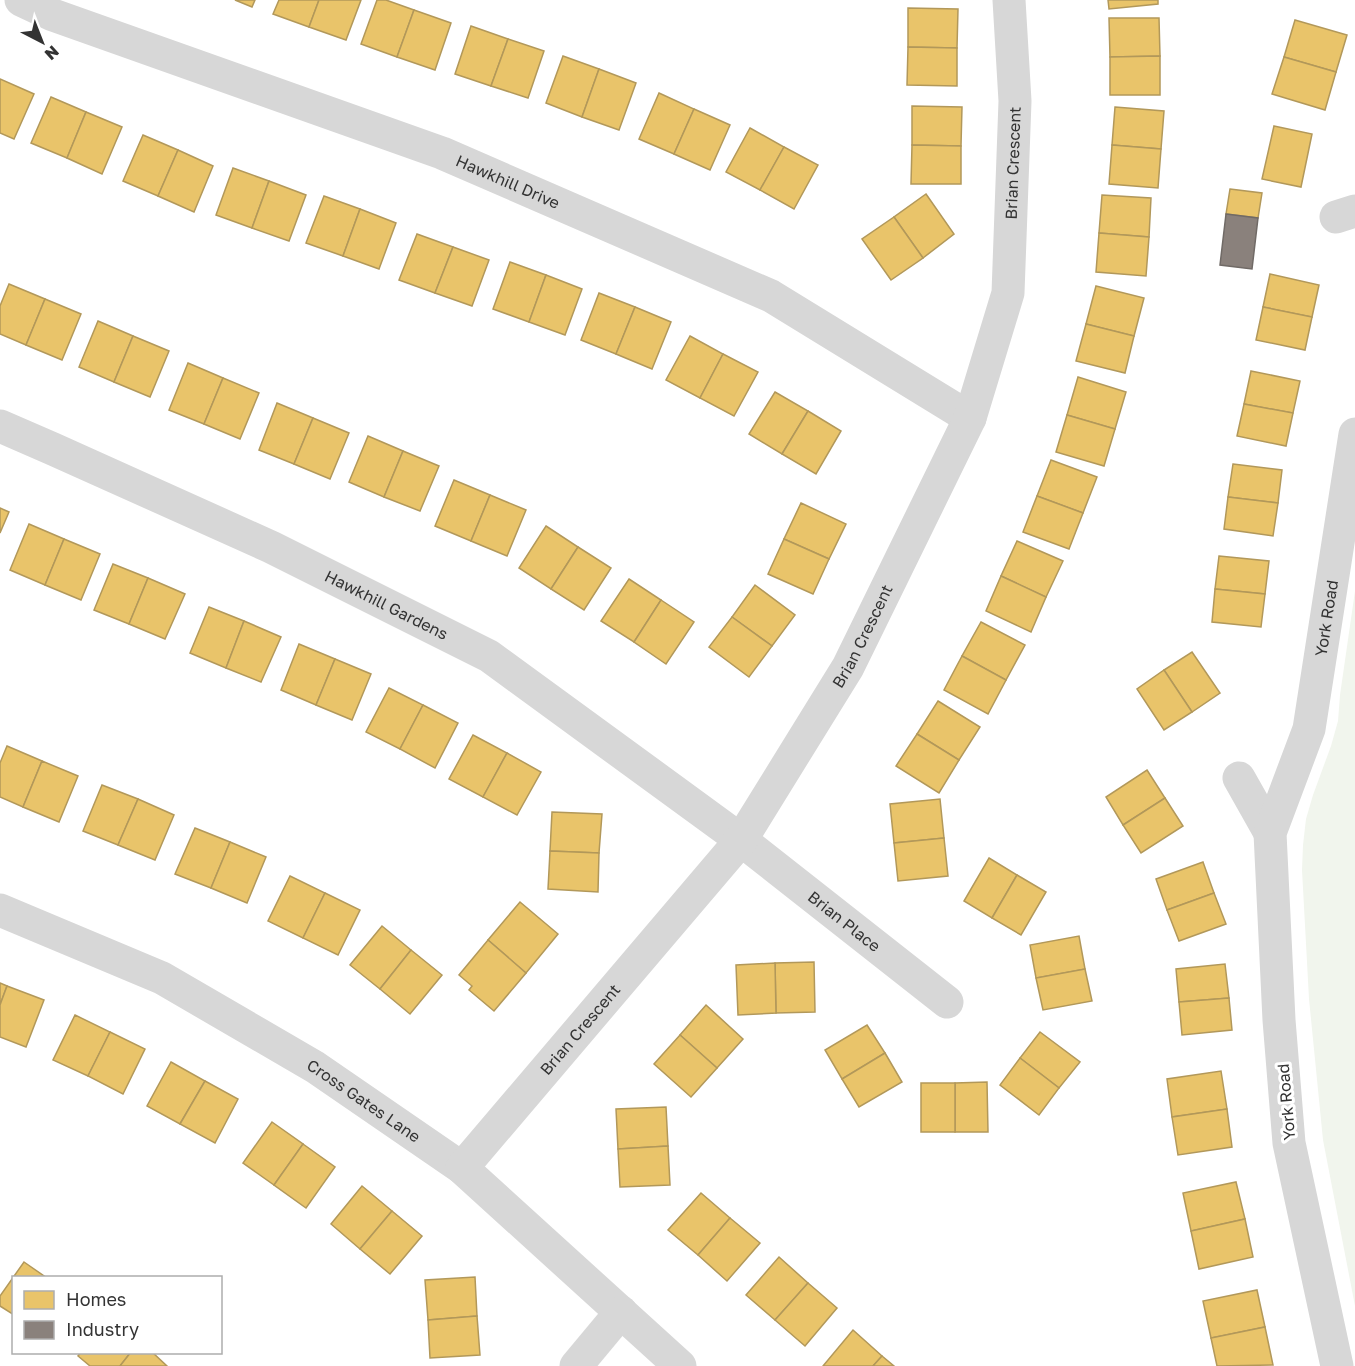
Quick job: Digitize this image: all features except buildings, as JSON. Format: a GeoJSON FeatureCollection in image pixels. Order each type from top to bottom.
{"type":"FeatureCollection","features":[{"type":"Feature","properties":{"kind":"street","name":"Hawkhill Drive"},"geometry":{"type":"LineString","coordinates":[[21,0],[53,15],[442,153],[771,296],[970,418]]}},
{"type":"Feature","properties":{"kind":"street","name":"Brian Crescent"},"geometry":{"type":"LineString","coordinates":[[462,1168],[741,840],[848,668],[970,418],[1008,293],[1015,101],[1009,0]]}},
{"type":"Feature","properties":{"kind":"street","name":"Hawkhill Gardens"},"geometry":{"type":"LineString","coordinates":[[0,426],[271,548],[489,656],[741,840]]}},
{"type":"Feature","properties":{"kind":"street","name":"York Road"},"geometry":{"type":"LineString","coordinates":[[1337,1366],[1289,1143],[1279,1020],[1270,833],[1309,729],[1355,434]]}},
{"type":"Feature","properties":{"kind":"street","name":"York Road"},"geometry":{"type":"LineString","coordinates":[[1239,778],[1270,833]]}},
{"type":"Feature","properties":{"kind":"street","name":"Brian Place"},"geometry":{"type":"LineString","coordinates":[[741,840],[947,1002]]}},
{"type":"Feature","properties":{"kind":"street","name":"Cross Gates Lane"},"geometry":{"type":"LineString","coordinates":[[0,910],[162,978],[315,1067],[462,1168],[680,1366]]}},
{"type":"Feature","properties":{"kind":"street"},"geometry":{"type":"LineString","coordinates":[[576,1366],[621,1312]]}},
{"type":"Feature","properties":{"kind":"shaded area"},"geometry":{"type":"Polygon","coordinates":[[[1355,591],[1355,1306],[1323,1140],[1309,999],[1302,870],[1306,819],[1338,721],[1355,591]]]}}]}
